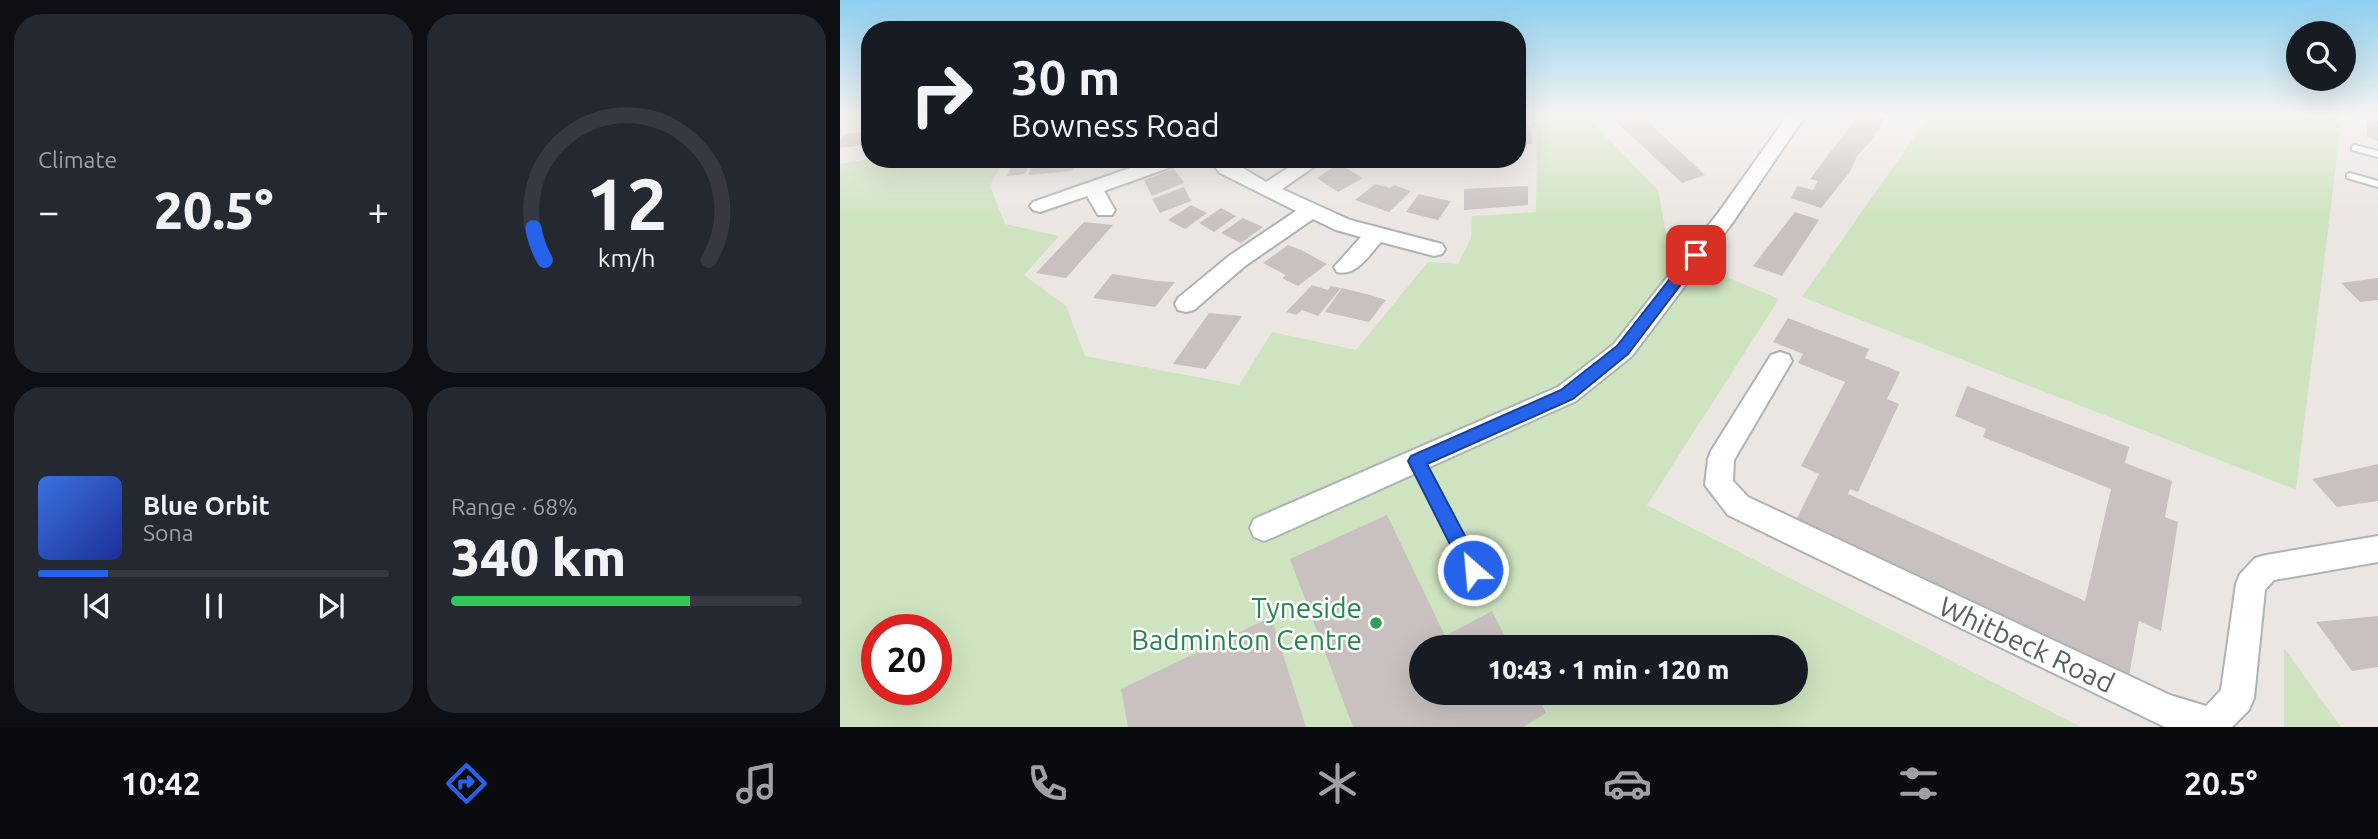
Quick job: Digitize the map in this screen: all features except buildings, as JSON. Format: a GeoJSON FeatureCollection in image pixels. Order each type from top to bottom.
{"type":"FeatureCollection","features":[{"type":"Feature","properties":{"kind":"street"},"geometry":{"type":"LineString","coordinates":[[1265,528],[1567,394],[1623,350],[1726,217],[1772,150]]}},
{"type":"Feature","properties":{"kind":"street"},"geometry":{"type":"LineString","coordinates":[[1041,206],[1149,168]]}},
{"type":"Feature","properties":{"kind":"street"},"geometry":{"type":"LineString","coordinates":[[1226,168],[1343,225],[1434,248]]}},
{"type":"Feature","properties":{"kind":"street"},"geometry":{"type":"LineString","coordinates":[[1267,190],[1302,168]]}},
{"type":"Feature","properties":{"kind":"street"},"geometry":{"type":"LineString","coordinates":[[1092,188],[1105,210]]}},
{"type":"Feature","properties":{"kind":"street"},"geometry":{"type":"LineString","coordinates":[[1186,304],[1237,261],[1311,211]]}},
{"type":"Feature","properties":{"kind":"street"},"geometry":{"type":"LineString","coordinates":[[1345,267],[1376,234]]}},
{"type":"Feature","properties":{"kind":"street","name":"Whitbeck Road"},"geometry":{"type":"LineString","coordinates":[[1780,361],[1721,459],[1719,485],[1738,506],[2167,711],[2212,724],[2236,698],[2250,584],[2266,568],[2378,549]]}},
{"type":"Feature","properties":{"kind":"lane"},"geometry":{"type":"LineString","coordinates":[[2350,176],[2378,184]]}},
{"type":"Feature","properties":{"kind":"lane"},"geometry":{"type":"LineString","coordinates":[[1417,461],[1484,592]]}},
{"type":"Feature","properties":{"kind":"green space"},"geometry":{"type":"Polygon","coordinates":[[[1537,150],[1619,150],[1658,190],[1670,253],[1779,299],[1647,505],[2081,727],[840,727],[840,164],[861,160],[861,168],[999,168],[990,186],[1005,224],[1059,236],[1024,275],[1066,306],[1085,356],[1239,385],[1272,332],[1356,350],[1428,262],[1458,264],[1471,238],[1472,216],[1536,212],[1537,150]]]}},
{"type":"Feature","properties":{"kind":"green space"},"geometry":{"type":"Polygon","coordinates":[[[1905,150],[2338,150],[2296,490],[1802,297],[1905,150]]]}},
{"type":"Feature","properties":{"kind":"green space"},"geometry":{"type":"Polygon","coordinates":[[[2284,648],[2341,727],[2284,727],[2284,648]]]}},
{"type":"Feature","properties":{"kind":"place","name":"Tyneside Badminton Centre"},"geometry":{"type":"Point","coordinates":[1376,623]}},
{"type":"Feature","properties":{"kind":"route"},"geometry":{"type":"LineString","coordinates":[[1473,570],[1417,461],[1567,394],[1623,350],[1696,255]]}}]}
